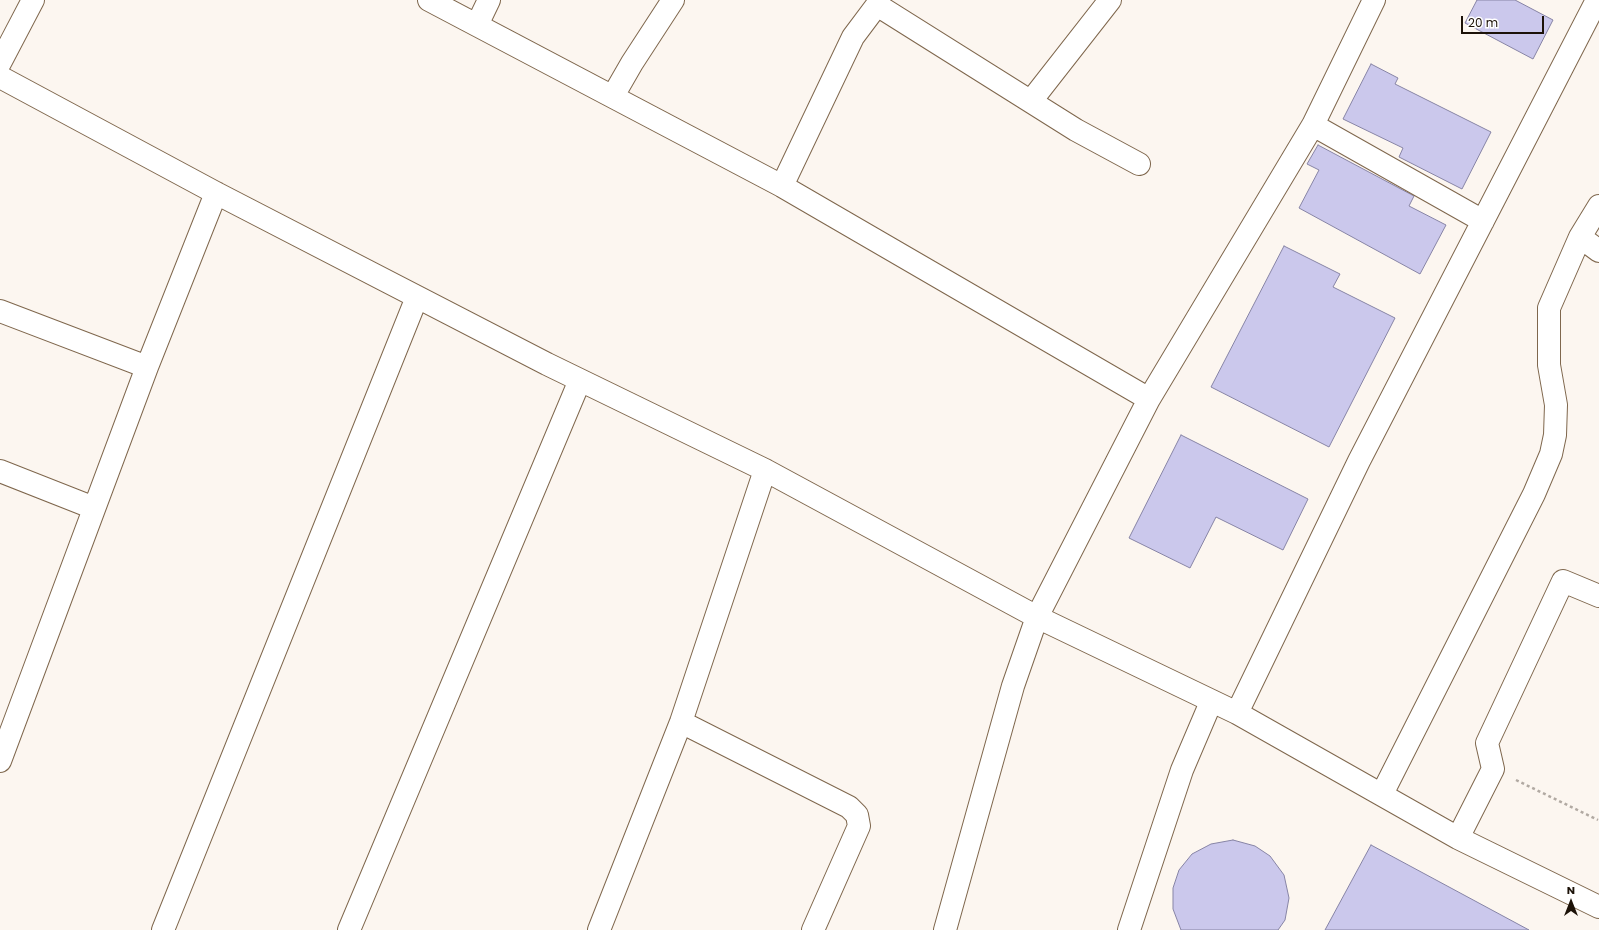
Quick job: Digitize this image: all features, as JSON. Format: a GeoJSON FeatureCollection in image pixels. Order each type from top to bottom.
{"type":"FeatureCollection","features":[{"type":"Feature","properties":{"kind":"street"},"geometry":{"type":"LineString","coordinates":[[429,0],[782,186],[1149,399]]}},
{"type":"Feature","properties":{"kind":"street"},"geometry":{"type":"LineString","coordinates":[[477,25],[489,0]]}},
{"type":"Feature","properties":{"kind":"street"},"geometry":{"type":"LineString","coordinates":[[613,96],[632,63],[673,0]]}},
{"type":"Feature","properties":{"kind":"street"},"geometry":{"type":"LineString","coordinates":[[1031,101],[1110,0]]}},
{"type":"Feature","properties":{"kind":"street"},"geometry":{"type":"LineString","coordinates":[[945,930],[1013,686],[1037,617],[1149,399],[1313,125],[1374,0]]}},
{"type":"Feature","properties":{"kind":"street"},"geometry":{"type":"LineString","coordinates":[[1236,713],[1359,462],[1597,0]]}},
{"type":"Feature","properties":{"kind":"street"},"geometry":{"type":"LineString","coordinates":[[0,63],[32,1]]}},
{"type":"Feature","properties":{"kind":"street"},"geometry":{"type":"LineString","coordinates":[[782,186],[853,37],[878,3],[1076,130],[1138,164]]}},
{"type":"Feature","properties":{"kind":"street"},"geometry":{"type":"LineString","coordinates":[[0,78],[216,193],[418,297],[580,380],[765,470],[1037,617],[1236,713],[1458,838],[1599,907]]}},
{"type":"Feature","properties":{"kind":"street"},"geometry":{"type":"LineString","coordinates":[[1313,125],[1483,221]]}},
{"type":"Feature","properties":{"kind":"street"},"geometry":{"type":"LineString","coordinates":[[0,761],[147,367],[216,193]]}},
{"type":"Feature","properties":{"kind":"street"},"geometry":{"type":"LineString","coordinates":[[1382,794],[1534,494],[1551,454],[1555,435],[1556,405],[1549,366],[1550,308],[1580,237],[1599,206]]}},
{"type":"Feature","properties":{"kind":"street"},"geometry":{"type":"LineString","coordinates":[[1580,237],[1599,251]]}},
{"type":"Feature","properties":{"kind":"street"},"geometry":{"type":"LineString","coordinates":[[163,930],[418,297]]}},
{"type":"Feature","properties":{"kind":"street"},"geometry":{"type":"LineString","coordinates":[[0,311],[147,367]]}},
{"type":"Feature","properties":{"kind":"street"},"geometry":{"type":"LineString","coordinates":[[349,930],[580,380]]}},
{"type":"Feature","properties":{"kind":"street"},"geometry":{"type":"LineString","coordinates":[[599,930],[681,722],[765,470]]}},
{"type":"Feature","properties":{"kind":"street"},"geometry":{"type":"LineString","coordinates":[[0,471],[94,508]]}},
{"type":"Feature","properties":{"kind":"street"},"geometry":{"type":"LineString","coordinates":[[1458,838],[1494,769],[1487,743],[1564,581],[1599,596]]}},
{"type":"Feature","properties":{"kind":"street"},"geometry":{"type":"LineString","coordinates":[[1129,930],[1182,770],[1211,702]]}},
{"type":"Feature","properties":{"kind":"street"},"geometry":{"type":"LineString","coordinates":[[681,722],[843,804],[857,815],[859,826],[813,930]]}},
{"type":"Feature","properties":{"kind":"path"},"geometry":{"type":"LineString","coordinates":[[1494,769],[1599,820]]}},
{"type":"Feature","properties":{"kind":"building"},"geometry":{"type":"Polygon","coordinates":[[[1477,0],[1515,0],[1553,20],[1533,59],[1465,23],[1477,0]]]}},
{"type":"Feature","properties":{"kind":"building"},"geometry":{"type":"Polygon","coordinates":[[[1371,64],[1398,78],[1395,84],[1491,132],[1462,189],[1399,157],[1403,148],[1343,119],[1371,64]]]}},
{"type":"Feature","properties":{"kind":"building"},"geometry":{"type":"Polygon","coordinates":[[[1318,145],[1414,196],[1409,206],[1446,225],[1420,274],[1299,208],[1319,170],[1307,164],[1318,145]]]}},
{"type":"Feature","properties":{"kind":"building"},"geometry":{"type":"Polygon","coordinates":[[[1284,246],[1340,274],[1333,287],[1395,318],[1329,447],[1211,387],[1284,246]]]}},
{"type":"Feature","properties":{"kind":"building"},"geometry":{"type":"Polygon","coordinates":[[[1181,435],[1308,499],[1283,550],[1216,517],[1190,568],[1129,538],[1181,435]]]}},
{"type":"Feature","properties":{"kind":"building"},"geometry":{"type":"Polygon","coordinates":[[[1233,840],[1255,846],[1270,856],[1284,875],[1289,898],[1285,920],[1278,930],[1181,930],[1173,909],[1173,888],[1179,870],[1192,854],[1211,844],[1233,840]]]}},
{"type":"Feature","properties":{"kind":"building"},"geometry":{"type":"Polygon","coordinates":[[[1371,845],[1529,930],[1325,930],[1371,845]]]}}]}
